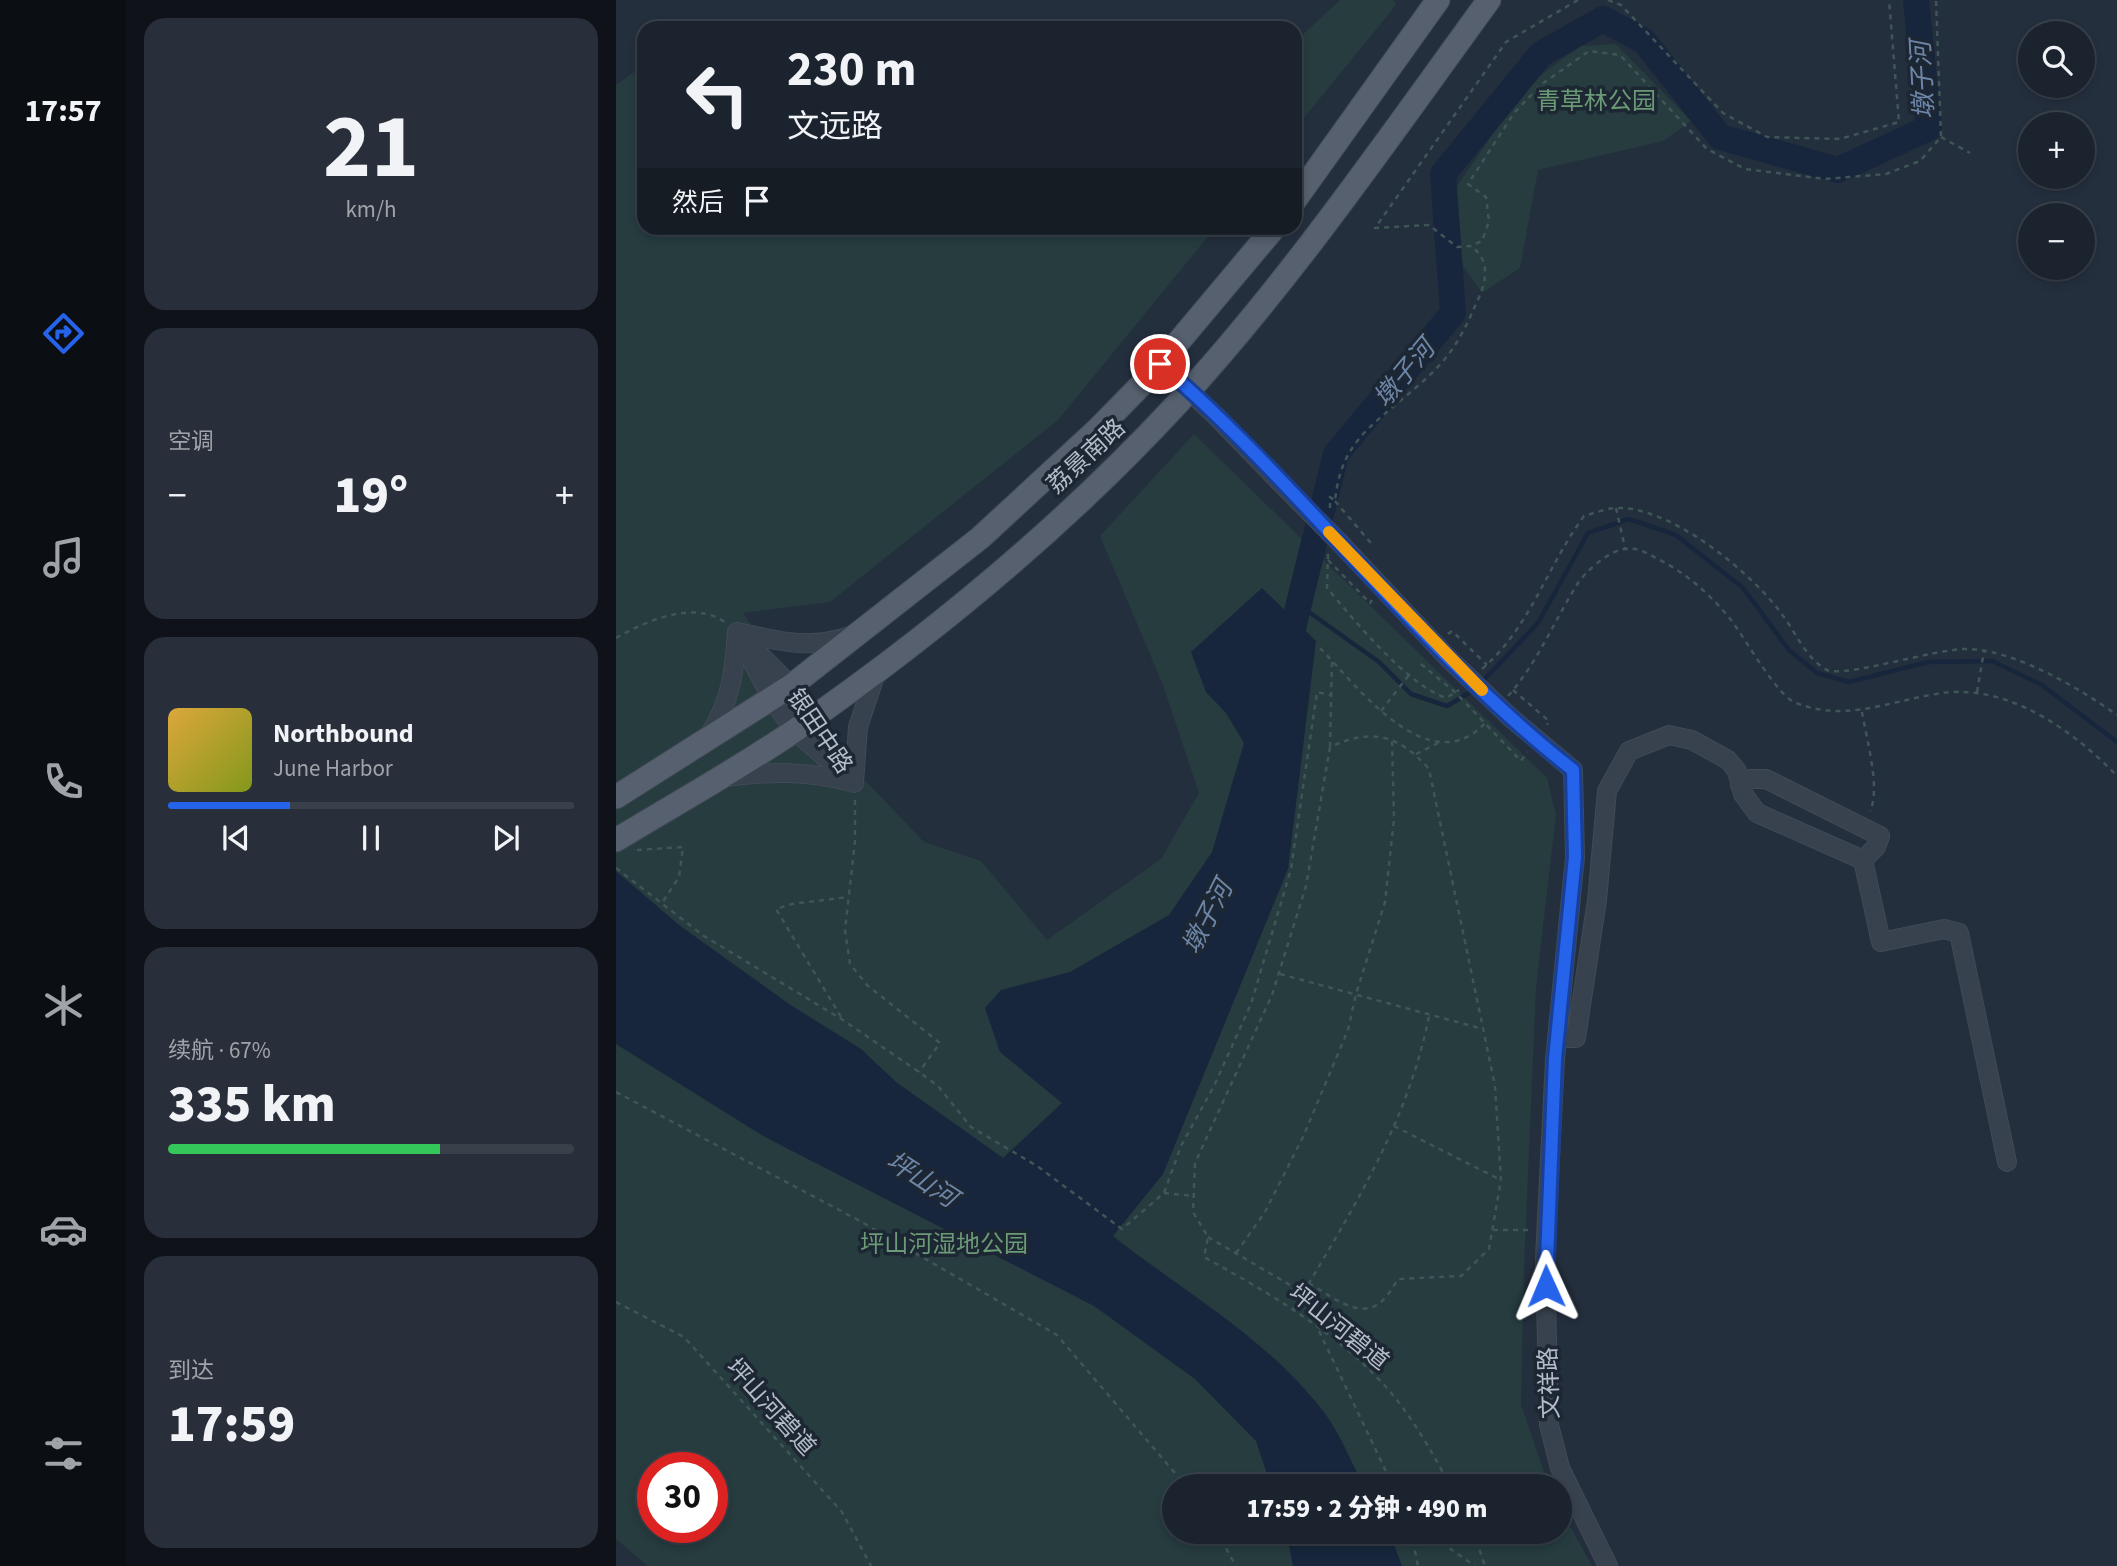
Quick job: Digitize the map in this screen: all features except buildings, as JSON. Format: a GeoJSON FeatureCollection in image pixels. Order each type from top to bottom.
{"type":"FeatureCollection","features":[{"type":"Feature","properties":{"kind":"main road"},"geometry":{"type":"LineString","coordinates":[[1302,190],[1438,0]]}},
{"type":"Feature","properties":{"kind":"main road","name":"荔景南路"},"geometry":{"type":"LineString","coordinates":[[622,845],[803,723],[878,668],[1004,567],[1124,458],[1189,389],[1316,236],[1489,0]]}},
{"type":"Feature","properties":{"kind":"main road","name":"荔景南路"},"geometry":{"type":"LineString","coordinates":[[616,797],[781,692],[864,631],[979,538],[1097,430],[1160,364],[1268,235]]}},
{"type":"Feature","properties":{"kind":"street"},"geometry":{"type":"LineString","coordinates":[[1160,364],[1189,389],[1277,479],[1335,546]]}},
{"type":"Feature","properties":{"kind":"street","name":"文祥路"},"geometry":{"type":"LineString","coordinates":[[1335,546],[1510,717],[1573,770],[1575,857],[1557,1038],[1547,1230],[1549,1425],[1560,1468],[1608,1566]]}},
{"type":"Feature","properties":{"kind":"street"},"geometry":{"type":"LineString","coordinates":[[706,741],[720,719],[733,685],[737,632],[796,645],[831,642],[864,631]]}},
{"type":"Feature","properties":{"kind":"street","name":"银田中路"},"geometry":{"type":"LineString","coordinates":[[737,632],[803,723],[854,783]]}},
{"type":"Feature","properties":{"kind":"street"},"geometry":{"type":"LineString","coordinates":[[720,778],[769,771],[804,772],[854,783],[858,727],[878,668]]}},
{"type":"Feature","properties":{"kind":"street"},"geometry":{"type":"LineString","coordinates":[[1557,1038],[1576,1038],[1597,900],[1607,791],[1629,751],[1669,735],[1692,740],[1728,760],[1737,771],[1740,785],[1757,813],[1863,860]]}},
{"type":"Feature","properties":{"kind":"street"},"geometry":{"type":"LineString","coordinates":[[1740,785],[1751,779],[1766,779],[1863,825],[1880,836],[1876,847],[1863,860]]}},
{"type":"Feature","properties":{"kind":"street"},"geometry":{"type":"LineString","coordinates":[[1863,860],[1881,942],[1944,929],[1959,933],[2007,1162]]}},
{"type":"Feature","properties":{"kind":"path"},"geometry":{"type":"LineString","coordinates":[[1578,0],[1506,42],[1375,228],[1415,223],[1429,225],[1457,247],[1471,246],[1482,241],[1489,221],[1486,197],[1468,184],[1514,113],[1542,84],[1589,51],[1620,55],[1707,149],[1745,169],[1825,179],[1886,174],[1920,161],[1941,137],[1936,0]]}},
{"type":"Feature","properties":{"kind":"path"},"geometry":{"type":"LineString","coordinates":[[1608,0],[1620,5],[1723,113],[1767,137],[1840,139],[1899,122],[1889,0]]}},
{"type":"Feature","properties":{"kind":"path"},"geometry":{"type":"LineString","coordinates":[[1941,137],[1970,153]]}},
{"type":"Feature","properties":{"kind":"path"},"geometry":{"type":"LineString","coordinates":[[1335,501],[1338,472],[1364,434],[1450,353],[1467,324],[1485,285],[1485,264],[1471,246]]}},
{"type":"Feature","properties":{"kind":"path"},"geometry":{"type":"LineString","coordinates":[[1329,510],[1330,497],[1370,541],[1365,551]]}},
{"type":"Feature","properties":{"kind":"path"},"geometry":{"type":"LineString","coordinates":[[1616,508],[1625,548]]}},
{"type":"Feature","properties":{"kind":"path"},"geometry":{"type":"LineString","coordinates":[[1476,675],[1517,634],[1565,542],[1584,516],[1616,508],[1659,516],[1698,538],[1758,587],[1781,612],[1810,656],[1829,671],[1842,672],[1945,650],[1984,652],[2074,684],[2117,715]]}},
{"type":"Feature","properties":{"kind":"path"},"geometry":{"type":"LineString","coordinates":[[1335,546],[1328,560],[1327,588],[1409,675],[1431,693],[1446,698],[1466,684]]}},
{"type":"Feature","properties":{"kind":"path"},"geometry":{"type":"LineString","coordinates":[[1506,698],[1549,638],[1580,581],[1613,551],[1625,548],[1640,549],[1665,562],[1704,590],[1732,621],[1792,702],[1827,713],[1862,712],[1937,693],[1977,692],[2016,704],[2064,729],[2117,776]]}},
{"type":"Feature","properties":{"kind":"path"},"geometry":{"type":"LineString","coordinates":[[1328,560],[1370,603],[1373,597]]}},
{"type":"Feature","properties":{"kind":"path"},"geometry":{"type":"LineString","coordinates":[[616,638],[646,622],[690,612],[722,620],[737,632]]}},
{"type":"Feature","properties":{"kind":"path"},"geometry":{"type":"LineString","coordinates":[[1448,634],[1452,631],[1487,666]]}},
{"type":"Feature","properties":{"kind":"path"},"geometry":{"type":"LineString","coordinates":[[1320,648],[1397,726],[1440,743]]}},
{"type":"Feature","properties":{"kind":"path"},"geometry":{"type":"LineString","coordinates":[[1977,692],[1984,652]]}},
{"type":"Feature","properties":{"kind":"path"},"geometry":{"type":"LineString","coordinates":[[1303,1292],[1208,1237],[1193,1212],[1195,1163],[1272,995],[1306,886],[1330,747],[1332,660]]}},
{"type":"Feature","properties":{"kind":"path"},"geometry":{"type":"LineString","coordinates":[[1421,664],[1456,693],[1521,761],[1528,750]]}},
{"type":"Feature","properties":{"kind":"path"},"geometry":{"type":"LineString","coordinates":[[1381,711],[1409,675]]}},
{"type":"Feature","properties":{"kind":"path"},"geometry":{"type":"LineString","coordinates":[[1513,690],[1549,721],[1546,726]]}},
{"type":"Feature","properties":{"kind":"path"},"geometry":{"type":"LineString","coordinates":[[616,868],[704,936],[843,1020],[919,1072],[938,1086],[971,1127],[1037,1166],[1122,1229],[1164,1193],[1181,1146],[1214,1086],[1251,1004],[1291,869],[1317,692],[1330,695]]}},
{"type":"Feature","properties":{"kind":"path"},"geometry":{"type":"LineString","coordinates":[[1862,712],[1874,802],[1863,825]]}},
{"type":"Feature","properties":{"kind":"path"},"geometry":{"type":"LineString","coordinates":[[1416,754],[1440,743],[1460,738],[1492,715]]}},
{"type":"Feature","properties":{"kind":"path"},"geometry":{"type":"LineString","coordinates":[[1309,1283],[1343,1304],[1370,1308],[1380,1303],[1398,1279],[1461,1276],[1489,1249],[1501,1180],[1494,1086],[1429,769],[1416,754],[1380,735],[1352,737],[1330,747]]}},
{"type":"Feature","properties":{"kind":"path"},"geometry":{"type":"LineString","coordinates":[[1236,1253],[1265,1212],[1303,1137],[1349,1030],[1356,994],[1385,902],[1394,819],[1392,740]]}},
{"type":"Feature","properties":{"kind":"path"},"geometry":{"type":"LineString","coordinates":[[854,783],[855,841],[845,930],[850,964],[867,985],[940,1043],[919,1072]]}},
{"type":"Feature","properties":{"kind":"path"},"geometry":{"type":"LineString","coordinates":[[622,845],[683,847],[679,877],[662,903]]}},
{"type":"Feature","properties":{"kind":"path"},"geometry":{"type":"LineString","coordinates":[[843,1020],[776,909],[792,904],[848,897]]}},
{"type":"Feature","properties":{"kind":"path"},"geometry":{"type":"LineString","coordinates":[[1278,974],[1429,1016],[1483,1028]]}},
{"type":"Feature","properties":{"kind":"path"},"geometry":{"type":"LineString","coordinates":[[1293,1310],[1351,1213],[1394,1126],[1421,1056],[1429,1016]]}},
{"type":"Feature","properties":{"kind":"path"},"geometry":{"type":"LineString","coordinates":[[616,1092],[859,1221],[1057,1335],[1176,1474]]}},
{"type":"Feature","properties":{"kind":"path"},"geometry":{"type":"LineString","coordinates":[[1394,1126],[1501,1180]]}},
{"type":"Feature","properties":{"kind":"path"},"geometry":{"type":"LineString","coordinates":[[1164,1193],[1195,1196]]}},
{"type":"Feature","properties":{"kind":"path"},"geometry":{"type":"LineString","coordinates":[[1493,1230],[1547,1230]]}},
{"type":"Feature","properties":{"kind":"path","name":"坪山河碧道"},"geometry":{"type":"LineString","coordinates":[[1208,1237],[1204,1257],[1293,1310],[1349,1351],[1388,1388],[1442,1474]]}},
{"type":"Feature","properties":{"kind":"path","name":"坪山河碧道"},"geometry":{"type":"LineString","coordinates":[[616,1302],[684,1337],[842,1512],[871,1566]]}},
{"type":"Feature","properties":{"kind":"path"},"geometry":{"type":"LineString","coordinates":[[1318,1328],[1386,1474]]}},
{"type":"Feature","properties":{"kind":"path"},"geometry":{"type":"LineString","coordinates":[[1223,1544],[1236,1566]]}},
{"type":"Feature","properties":{"kind":"path"},"geometry":{"type":"LineString","coordinates":[[1414,1544],[1418,1566]]}},
{"type":"Feature","properties":{"kind":"path"},"geometry":{"type":"LineString","coordinates":[[1444,1544],[1475,1566]]}},
{"type":"Feature","properties":{"kind":"path"},"geometry":{"type":"LineString","coordinates":[[1477,1544],[1485,1566]]}},
{"type":"Feature","properties":{"kind":"green space"},"geometry":{"type":"Polygon","coordinates":[[[1340,0],[1393,0],[1396,5],[1302,120],[1302,35],[1340,0]]]}},
{"type":"Feature","properties":{"kind":"green space","name":"青草林公园"},"geometry":{"type":"Polygon","coordinates":[[[1616,44],[1691,121],[1663,141],[1538,170],[1520,268],[1482,293],[1454,252],[1453,192],[1525,87],[1580,46],[1616,44]]]}},
{"type":"Feature","properties":{"kind":"green space","name":"坪山河湿地公园"},"geometry":{"type":"Polygon","coordinates":[[[637,70],[637,235],[1209,235],[1058,420],[830,602],[743,613],[863,778],[924,842],[981,861],[1047,940],[1161,859],[1199,793],[1163,685],[1100,536],[1194,434],[1547,778],[1556,815],[1536,987],[1521,1405],[1545,1474],[1162,1474],[1162,1544],[1572,1544],[1572,1530],[1592,1566],[648,1566],[616,1539],[616,85],[637,70]]]}},
{"type":"Feature","properties":{"kind":"water","name":"坪山河"},"geometry":{"type":"Polygon","coordinates":[[[1262,588],[1316,641],[1288,869],[1163,1174],[1113,1236],[1224,1317],[1277,1361],[1323,1411],[1358,1474],[1267,1474],[1256,1441],[1195,1379],[1094,1306],[765,1137],[616,1044],[616,871],[679,925],[789,1004],[861,1049],[896,1082],[1003,1158],[1062,1103],[1000,1052],[985,1008],[1001,990],[1070,972],[1169,915],[1212,852],[1244,743],[1226,713],[1206,692],[1191,652],[1262,588]]]}},
{"type":"Feature","properties":{"kind":"water"},"geometry":{"type":"Polygon","coordinates":[[[1289,1544],[1394,1544],[1402,1566],[1293,1566],[1289,1544]]]}},
{"type":"Feature","properties":{"kind":"waterway","name":"墩子河"},"geometry":{"type":"LineString","coordinates":[[1286,656],[1336,454],[1453,313],[1443,174],[1541,54],[1603,19],[1644,41],[1720,137],[1838,170],[1929,128],[1916,0]]}},
{"type":"Feature","properties":{"kind":"waterway"},"geometry":{"type":"LineString","coordinates":[[1480,684],[1538,623],[1588,533],[1629,519],[1676,535],[1743,588],[1789,650],[1817,673],[1849,682],[1928,662],[1992,661],[2042,685],[2117,742]]}},
{"type":"Feature","properties":{"kind":"waterway"},"geometry":{"type":"LineString","coordinates":[[1299,605],[1379,662],[1411,694],[1447,706],[1474,690]]}},
{"type":"Feature","properties":{"kind":"slow traffic"},"geometry":{"type":"LineString","coordinates":[[1329,532],[1482,690]]}},
{"type":"Feature","properties":{"kind":"route"},"geometry":{"type":"LineString","coordinates":[[1160,364],[1217,417],[1448,657],[1510,717],[1573,770],[1575,857],[1555,1059],[1545,1258],[1546,1286]]}}]}
